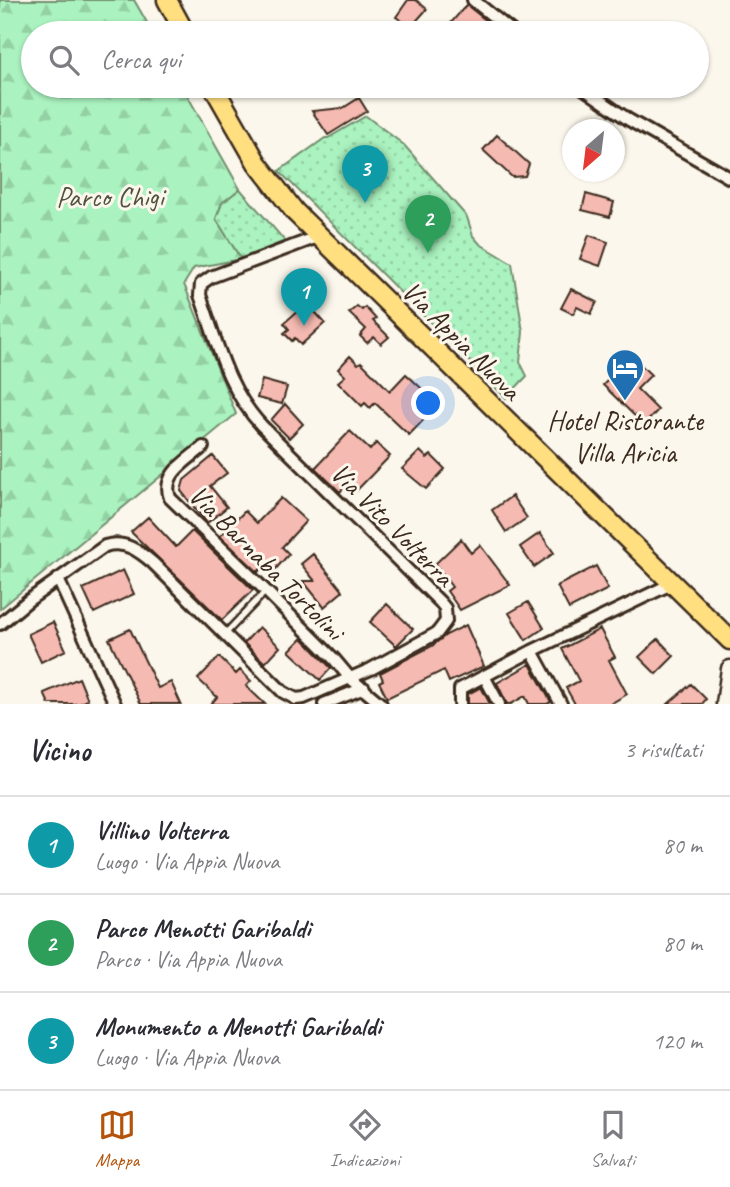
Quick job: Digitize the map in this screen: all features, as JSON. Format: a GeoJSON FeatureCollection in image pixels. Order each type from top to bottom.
{"type":"FeatureCollection","features":[{"type":"Feature","properties":{"kind":"main road"},"geometry":{"type":"LineString","coordinates":[[167,0],[178,21]]}},
{"type":"Feature","properties":{"kind":"main road","name":"Via Appia Nuova"},"geometry":{"type":"LineString","coordinates":[[219,98],[276,190],[730,640]]}},
{"type":"Feature","properties":{"kind":"street"},"geometry":{"type":"LineString","coordinates":[[473,0],[499,21]]}},
{"type":"Feature","properties":{"kind":"street"},"geometry":{"type":"LineString","coordinates":[[598,98],[640,126],[730,178]]}},
{"type":"Feature","properties":{"kind":"street","name":"Via Vito Volterra"},"geometry":{"type":"LineString","coordinates":[[58,579],[105,546],[119,543],[130,546],[145,556],[288,697],[296,699],[350,678],[437,633],[446,621],[445,608],[247,409],[226,371],[199,287],[211,276],[320,236]]}},
{"type":"Feature","properties":{"kind":"street","name":"Via Barnaba Tortolini"},"geometry":{"type":"LineString","coordinates":[[204,447],[169,478],[167,488],[170,498],[267,591],[350,678],[381,704]]}},
{"type":"Feature","properties":{"kind":"street"},"geometry":{"type":"LineString","coordinates":[[0,624],[58,579],[115,704]]}},
{"type":"Feature","properties":{"kind":"street"},"geometry":{"type":"LineString","coordinates":[[460,704],[460,689],[671,584]]}},
{"type":"Feature","properties":{"kind":"street"},"geometry":{"type":"LineString","coordinates":[[532,651],[561,704]]}},
{"type":"Feature","properties":{"kind":"street"},"geometry":{"type":"LineString","coordinates":[[727,693],[730,668]]}},
{"type":"Feature","properties":{"kind":"street"},"geometry":{"type":"LineString","coordinates":[[484,676],[499,704]]}},
{"type":"Feature","properties":{"kind":"street"},"geometry":{"type":"LineString","coordinates":[[324,704],[364,688]]}},
{"type":"Feature","properties":{"kind":"lane"},"geometry":{"type":"LineString","coordinates":[[225,634],[267,591]]}},
{"type":"Feature","properties":{"kind":"green space","name":"Parco Chigi"},"geometry":{"type":"Polygon","coordinates":[[[0,0],[134,0],[146,21],[21,21],[21,98],[189,98],[240,189],[222,203],[216,219],[241,259],[194,268],[184,284],[236,414],[0,609],[0,0]]]}},
{"type":"Feature","properties":{"kind":"green space"},"geometry":{"type":"Polygon","coordinates":[[[366,116],[404,145],[467,217],[473,236],[480,244],[512,263],[523,332],[520,362],[527,376],[506,398],[279,171],[325,138],[366,116]]]}},
{"type":"Feature","properties":{"kind":"green space"},"geometry":{"type":"Polygon","coordinates":[[[240,189],[285,241],[241,259],[216,219],[222,203],[240,189]]]}},
{"type":"Feature","properties":{"kind":"building"},"geometry":{"type":"Polygon","coordinates":[[[408,0],[416,0],[427,9],[416,21],[402,21],[396,17],[408,0]]]}},
{"type":"Feature","properties":{"kind":"building"},"geometry":{"type":"Polygon","coordinates":[[[467,4],[487,21],[453,21],[467,4]]]}},
{"type":"Feature","properties":{"kind":"building"},"geometry":{"type":"Polygon","coordinates":[[[359,98],[367,111],[328,135],[312,111],[343,108],[359,98]]]}},
{"type":"Feature","properties":{"kind":"building"},"geometry":{"type":"Polygon","coordinates":[[[497,135],[529,164],[525,176],[512,177],[483,150],[497,135]]]}},
{"type":"Feature","properties":{"kind":"building"},"geometry":{"type":"Polygon","coordinates":[[[586,194],[614,202],[610,217],[582,210],[586,194]]]}},
{"type":"Feature","properties":{"kind":"building"},"geometry":{"type":"Polygon","coordinates":[[[589,235],[608,242],[600,266],[580,259],[589,235]]]}},
{"type":"Feature","properties":{"kind":"building"},"geometry":{"type":"Polygon","coordinates":[[[571,289],[597,302],[591,314],[577,307],[573,314],[561,308],[571,289]]]}},
{"type":"Feature","properties":{"kind":"building"},"geometry":{"type":"Polygon","coordinates":[[[307,303],[325,323],[301,345],[295,338],[292,341],[284,333],[289,329],[284,323],[307,303]]]}},
{"type":"Feature","properties":{"kind":"building"},"geometry":{"type":"Polygon","coordinates":[[[357,306],[362,310],[365,307],[376,319],[373,321],[389,337],[381,344],[374,337],[367,343],[360,336],[366,329],[349,313],[357,306]]]}},
{"type":"Feature","properties":{"kind":"building"},"geometry":{"type":"Polygon","coordinates":[[[350,356],[358,364],[361,362],[390,391],[406,374],[432,398],[426,404],[433,410],[409,435],[375,403],[370,408],[365,403],[362,406],[338,382],[345,376],[338,369],[350,356]]]}},
{"type":"Feature","properties":{"kind":"building"},"geometry":{"type":"Polygon","coordinates":[[[632,356],[651,375],[637,389],[658,410],[644,425],[603,385],[632,356]]]}},
{"type":"Feature","properties":{"kind":"building"},"geometry":{"type":"Polygon","coordinates":[[[262,380],[287,387],[282,404],[257,398],[262,380]]]}},
{"type":"Feature","properties":{"kind":"building"},"geometry":{"type":"Polygon","coordinates":[[[285,404],[303,424],[289,438],[271,420],[285,404]]]}},
{"type":"Feature","properties":{"kind":"building"},"geometry":{"type":"Polygon","coordinates":[[[350,431],[370,450],[376,443],[390,456],[356,491],[348,483],[340,492],[315,468],[350,431]]]}},
{"type":"Feature","properties":{"kind":"building"},"geometry":{"type":"Polygon","coordinates":[[[420,451],[427,458],[431,455],[445,469],[426,489],[402,469],[420,451]]]}},
{"type":"Feature","properties":{"kind":"building"},"geometry":{"type":"Polygon","coordinates":[[[213,456],[227,473],[210,486],[227,507],[207,523],[181,491],[184,480],[213,456]]]}},
{"type":"Feature","properties":{"kind":"building"},"geometry":{"type":"Polygon","coordinates":[[[512,496],[527,518],[506,532],[492,510],[512,496]]]}},
{"type":"Feature","properties":{"kind":"building"},"geometry":{"type":"Polygon","coordinates":[[[281,498],[306,521],[282,547],[289,554],[274,571],[266,563],[258,572],[220,536],[245,511],[257,523],[281,498]]]}},
{"type":"Feature","properties":{"kind":"building"},"geometry":{"type":"Polygon","coordinates":[[[148,517],[176,547],[192,531],[253,590],[222,620],[131,532],[148,517]]]}},
{"type":"Feature","properties":{"kind":"building"},"geometry":{"type":"Polygon","coordinates":[[[540,533],[554,553],[534,567],[520,547],[540,533]]]}},
{"type":"Feature","properties":{"kind":"building"},"geometry":{"type":"Polygon","coordinates":[[[461,539],[471,553],[480,545],[510,585],[460,610],[447,591],[452,587],[435,564],[461,539]]]}},
{"type":"Feature","properties":{"kind":"building"},"geometry":{"type":"Polygon","coordinates":[[[313,554],[343,591],[324,607],[303,581],[315,581],[301,564],[313,554]]]}},
{"type":"Feature","properties":{"kind":"building"},"geometry":{"type":"Polygon","coordinates":[[[596,566],[608,589],[569,609],[557,586],[596,566]]]}},
{"type":"Feature","properties":{"kind":"building"},"geometry":{"type":"Polygon","coordinates":[[[123,570],[134,594],[94,613],[83,589],[123,570]]]}},
{"type":"Feature","properties":{"kind":"building"},"geometry":{"type":"Polygon","coordinates":[[[528,602],[544,628],[526,640],[509,613],[528,602]]]}},
{"type":"Feature","properties":{"kind":"building"},"geometry":{"type":"Polygon","coordinates":[[[387,604],[413,629],[396,646],[370,622],[387,604]]]}},
{"type":"Feature","properties":{"kind":"building"},"geometry":{"type":"Polygon","coordinates":[[[53,622],[66,650],[41,662],[28,634],[53,622]]]}},
{"type":"Feature","properties":{"kind":"building"},"geometry":{"type":"Polygon","coordinates":[[[466,625],[484,666],[449,682],[444,670],[387,698],[379,682],[383,680],[380,673],[466,625]]]}},
{"type":"Feature","properties":{"kind":"building"},"geometry":{"type":"Polygon","coordinates":[[[259,627],[280,647],[265,663],[244,643],[259,627]]]}},
{"type":"Feature","properties":{"kind":"building"},"geometry":{"type":"Polygon","coordinates":[[[130,629],[158,688],[171,682],[181,704],[141,704],[109,639],[130,629]]]}},
{"type":"Feature","properties":{"kind":"building"},"geometry":{"type":"Polygon","coordinates":[[[600,629],[615,657],[609,660],[627,694],[610,704],[575,704],[566,688],[579,681],[562,649],[600,629]]]}},
{"type":"Feature","properties":{"kind":"building"},"geometry":{"type":"Polygon","coordinates":[[[302,638],[331,668],[320,680],[289,651],[302,638]]]}},
{"type":"Feature","properties":{"kind":"building"},"geometry":{"type":"Polygon","coordinates":[[[658,639],[674,656],[656,674],[639,657],[658,639]]]}},
{"type":"Feature","properties":{"kind":"building"},"geometry":{"type":"Polygon","coordinates":[[[219,657],[236,674],[240,670],[251,681],[246,686],[265,704],[211,704],[217,697],[198,679],[219,657]]]}},
{"type":"Feature","properties":{"kind":"building"},"geometry":{"type":"Polygon","coordinates":[[[530,664],[551,702],[529,704],[525,696],[507,704],[497,683],[530,664]]]}},
{"type":"Feature","properties":{"kind":"building"},"geometry":{"type":"Polygon","coordinates":[[[79,678],[88,700],[79,704],[49,704],[44,693],[79,678]]]}},
{"type":"Feature","properties":{"kind":"building"},"geometry":{"type":"Polygon","coordinates":[[[691,684],[706,699],[702,704],[668,704],[691,684]]]}},
{"type":"Feature","properties":{"kind":"building"},"geometry":{"type":"Polygon","coordinates":[[[481,687],[490,704],[468,704],[468,694],[481,687]]]}},
{"type":"Feature","properties":{"kind":"place","name":"Monumento a Menotti Garibaldi"},"geometry":{"type":"Point","coordinates":[365,203]}},
{"type":"Feature","properties":{"kind":"place","name":"Parco Menotti Garibaldi"},"geometry":{"type":"Point","coordinates":[428,253]}},
{"type":"Feature","properties":{"kind":"place","name":"Villino Volterra"},"geometry":{"type":"Point","coordinates":[304,326]}},
{"type":"Feature","properties":{"kind":"place","name":"Hotel Ristorante Villa Aricia"},"geometry":{"type":"Point","coordinates":[625,402]}}]}
